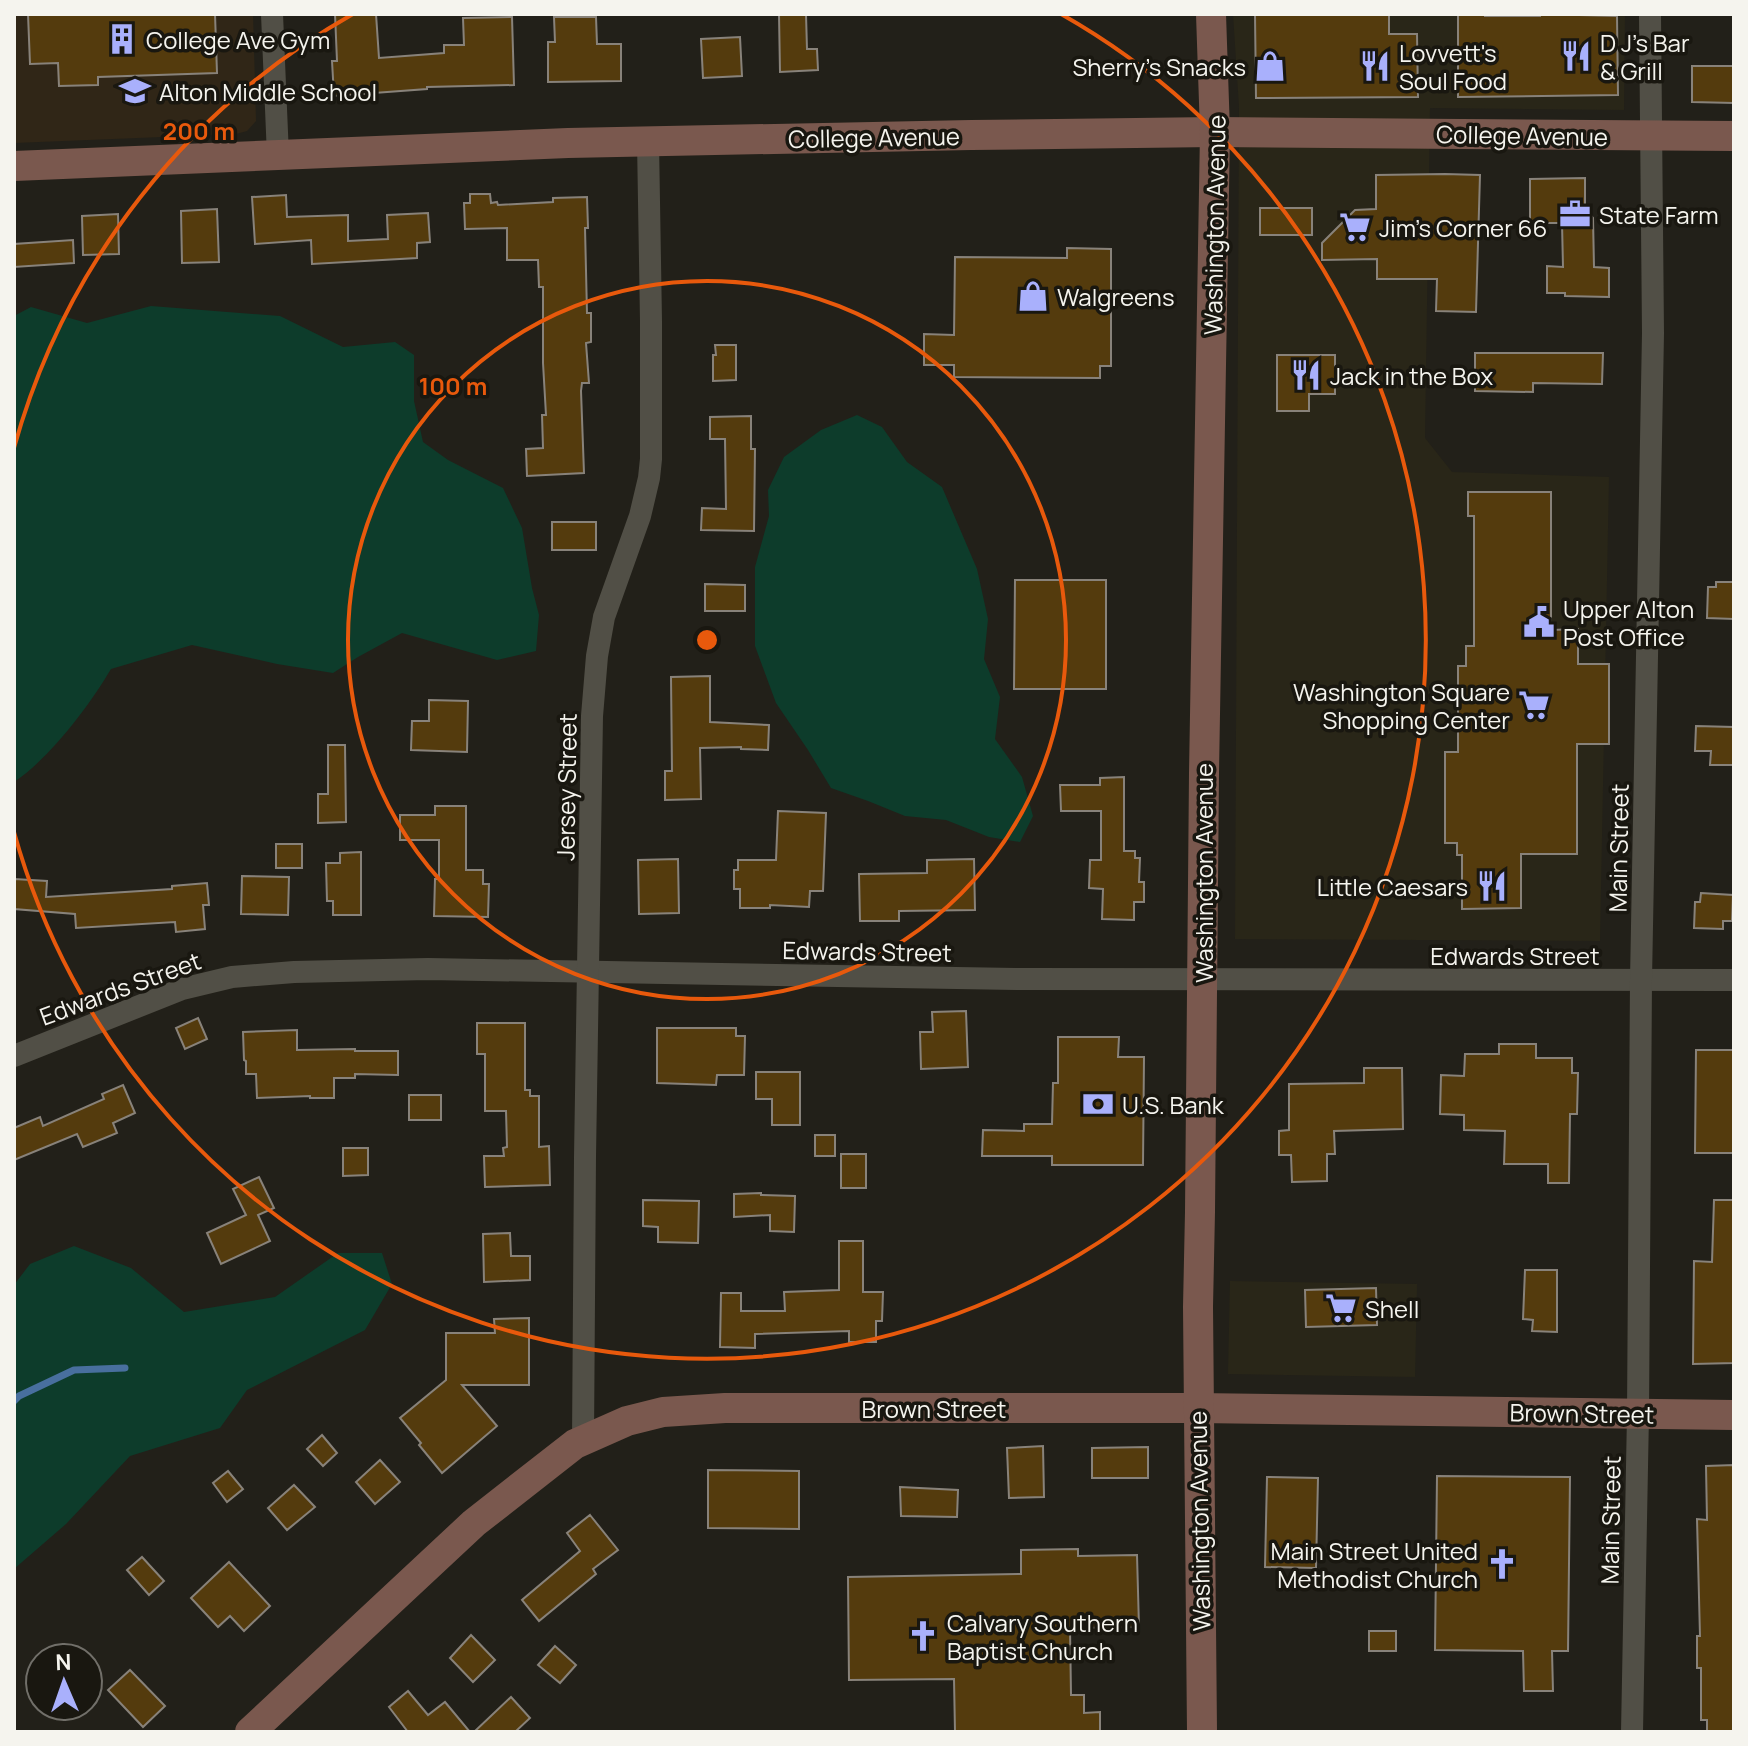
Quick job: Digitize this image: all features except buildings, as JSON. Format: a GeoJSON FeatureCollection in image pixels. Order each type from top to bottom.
{"type":"FeatureCollection","features":[{"type":"Feature","properties":{"kind":"main road","name":"Washington Avenue"},"geometry":{"type":"LineString","coordinates":[[1202,1732],[1197,1408],[1215,132],[1211,14]]}},
{"type":"Feature","properties":{"kind":"main road","name":"College Avenue"},"geometry":{"type":"LineString","coordinates":[[14,166],[648,141],[1215,132],[1734,136]]}},
{"type":"Feature","properties":{"kind":"main road","name":"Brown Street"},"geometry":{"type":"LineString","coordinates":[[250,1732],[474,1523],[575,1444],[627,1421],[663,1412],[725,1408],[1197,1408],[1734,1415]]}},
{"type":"Feature","properties":{"kind":"street"},"geometry":{"type":"LineString","coordinates":[[272,14],[278,156]]}},
{"type":"Feature","properties":{"kind":"street","name":"Main Street"},"geometry":{"type":"LineString","coordinates":[[1632,1732],[1653,333],[1650,14]]}},
{"type":"Feature","properties":{"kind":"street","name":"Jersey Street"},"geometry":{"type":"LineString","coordinates":[[583,1441],[592,716],[604,617],[640,516],[651,459],[648,141]]}},
{"type":"Feature","properties":{"kind":"street","name":"Edwards Street"},"geometry":{"type":"LineString","coordinates":[[14,1056],[182,989],[232,977],[294,972],[428,969],[988,979],[1734,980]]}},
{"type":"Feature","properties":{"kind":"shaded area","name":"Alton Middle School"},"geometry":{"type":"Polygon","coordinates":[[[14,14],[253,14],[256,121],[247,131],[236,134],[14,143],[14,14]]]}},
{"type":"Feature","properties":{"kind":"shaded area"},"geometry":{"type":"Polygon","coordinates":[[[1233,14],[1625,14],[1624,110],[1430,108],[1425,438],[1452,472],[1609,477],[1600,941],[1235,939],[1239,107],[1233,14]]]}},
{"type":"Feature","properties":{"kind":"shaded area"},"geometry":{"type":"Polygon","coordinates":[[[1230,1281],[1417,1284],[1415,1377],[1228,1374],[1230,1281]]]}},
{"type":"Feature","properties":{"kind":"green space"},"geometry":{"type":"Polygon","coordinates":[[[151,306],[280,316],[343,347],[395,342],[414,355],[414,401],[423,442],[448,460],[503,488],[522,528],[539,615],[536,651],[497,660],[402,633],[333,673],[192,645],[111,669],[68,730],[28,772],[14,782],[14,316],[31,307],[87,323],[151,306]]]}},
{"type":"Feature","properties":{"kind":"green space"},"geometry":{"type":"Polygon","coordinates":[[[857,415],[882,427],[907,462],[942,487],[977,569],[988,619],[984,659],[1000,697],[995,739],[1022,777],[1033,816],[1020,842],[989,837],[946,820],[905,816],[831,788],[776,703],[755,646],[755,567],[769,516],[768,490],[784,457],[821,430],[857,415]]]}},
{"type":"Feature","properties":{"kind":"green space"},"geometry":{"type":"Polygon","coordinates":[[[74,1246],[131,1268],[184,1312],[275,1297],[338,1253],[382,1253],[392,1284],[365,1330],[247,1390],[220,1428],[130,1456],[66,1524],[14,1569],[14,1285],[30,1264],[74,1246]]]}},
{"type":"Feature","properties":{"kind":"waterway"},"geometry":{"type":"LineString","coordinates":[[14,1401],[74,1370],[125,1368]]}},
{"type":"Feature","properties":{"kind":"place","name":"College Ave Gym"},"geometry":{"type":"Point","coordinates":[122,39]}},
{"type":"Feature","properties":{"kind":"place","name":"D J's Bar & Grill"},"geometry":{"type":"Point","coordinates":[1576,56]}},
{"type":"Feature","properties":{"kind":"place","name":"Sherry's Snacks"},"geometry":{"type":"Point","coordinates":[1270,66]}},
{"type":"Feature","properties":{"kind":"place","name":"Lovvett's Soul Food"},"geometry":{"type":"Point","coordinates":[1375,66]}},
{"type":"Feature","properties":{"kind":"place","name":"Alton Middle School"},"geometry":{"type":"Point","coordinates":[135,91]}},
{"type":"Feature","properties":{"kind":"place","name":"State Farm"},"geometry":{"type":"Point","coordinates":[1575,214]}},
{"type":"Feature","properties":{"kind":"place","name":"Jim's Corner 66"},"geometry":{"type":"Point","coordinates":[1355,227]}},
{"type":"Feature","properties":{"kind":"place","name":"Walgreens"},"geometry":{"type":"Point","coordinates":[1033,296]}},
{"type":"Feature","properties":{"kind":"place","name":"Jack in the Box"},"geometry":{"type":"Point","coordinates":[1306,375]}},
{"type":"Feature","properties":{"kind":"place","name":"Upper Alton Post Office"},"geometry":{"type":"Point","coordinates":[1539,622]}},
{"type":"Feature","properties":{"kind":"place","name":"Washington Square Shopping Center"},"geometry":{"type":"Point","coordinates":[1534,705]}},
{"type":"Feature","properties":{"kind":"place","name":"Little Caesars"},"geometry":{"type":"Point","coordinates":[1492,886]}},
{"type":"Feature","properties":{"kind":"place","name":"U.S. Bank"},"geometry":{"type":"Point","coordinates":[1098,1104]}},
{"type":"Feature","properties":{"kind":"place","name":"Shell"},"geometry":{"type":"Point","coordinates":[1341,1308]}},
{"type":"Feature","properties":{"kind":"place","name":"Main Street United Methodist Church"},"geometry":{"type":"Point","coordinates":[1502,1564]}},
{"type":"Feature","properties":{"kind":"place","name":"Calvary Southern Baptist Church"},"geometry":{"type":"Point","coordinates":[923,1636]}}]}
